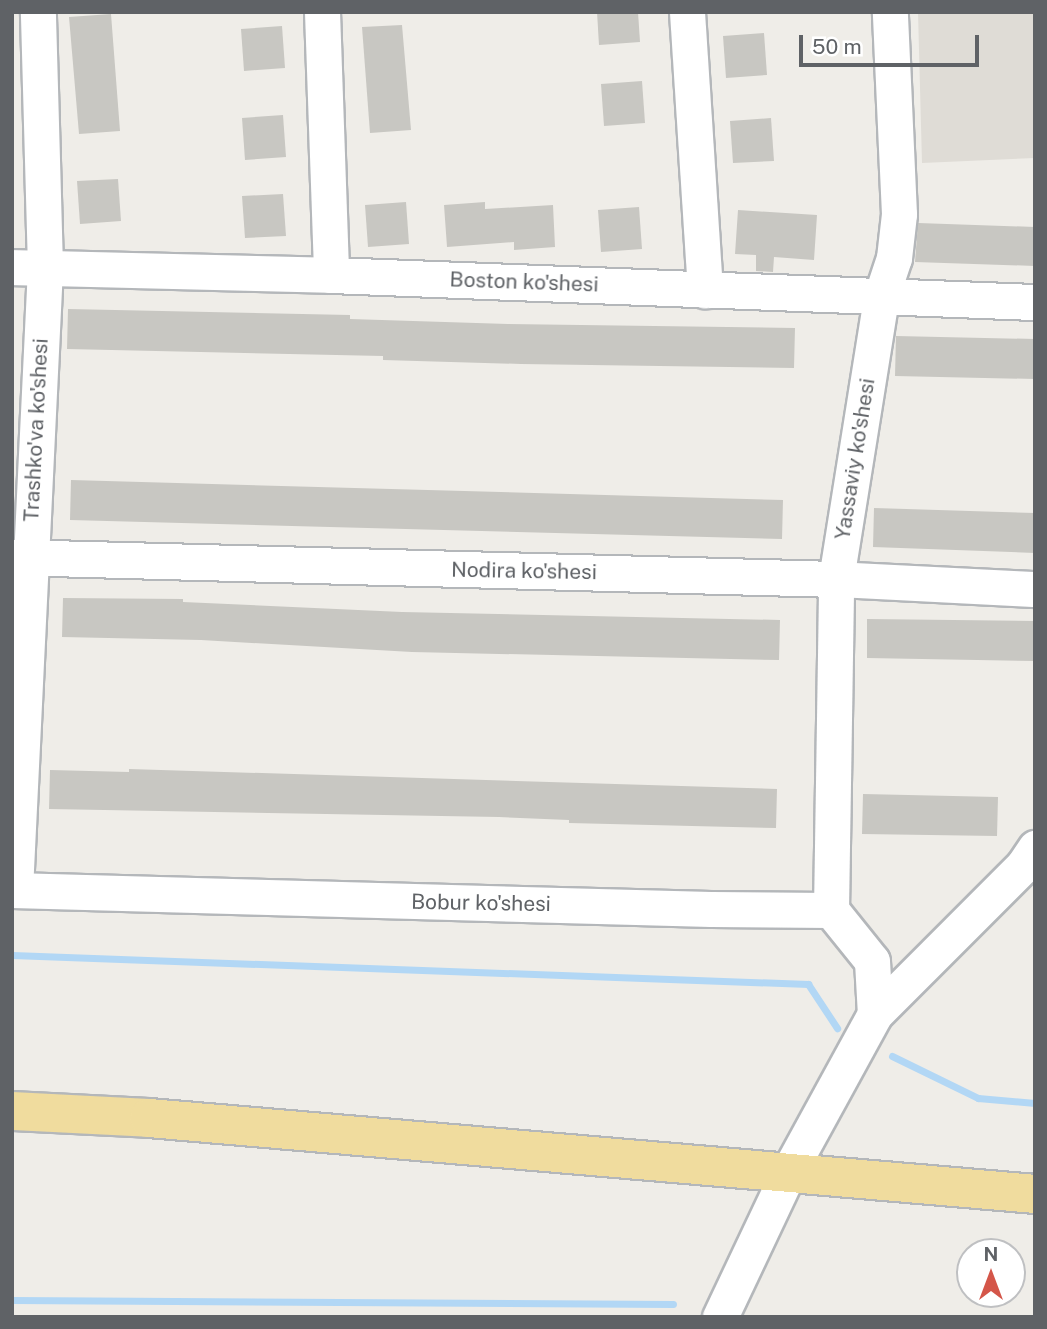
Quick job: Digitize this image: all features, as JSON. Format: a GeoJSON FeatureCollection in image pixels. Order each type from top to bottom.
{"type":"FeatureCollection","features":[{"type":"Feature","properties":{"kind":"highway"},"geometry":{"type":"LineString","coordinates":[[12,1111],[149,1118],[1035,1194]]}},
{"type":"Feature","properties":{"kind":"street","name":"Trashko'va ko'shesi"},"geometry":{"type":"LineString","coordinates":[[13,890],[38,12]]}},
{"type":"Feature","properties":{"kind":"street"},"geometry":{"type":"LineString","coordinates":[[322,12],[331,275]]}},
{"type":"Feature","properties":{"kind":"street"},"geometry":{"type":"LineString","coordinates":[[687,12],[705,290]]}},
{"type":"Feature","properties":{"kind":"street","name":"Yassaviy ko'shesi"},"geometry":{"type":"LineString","coordinates":[[831,910],[836,579],[881,297],[894,257],[899,214],[890,12]]}},
{"type":"Feature","properties":{"kind":"street","name":"Boston ko'shesi"},"geometry":{"type":"LineString","coordinates":[[29,267],[331,275],[1035,302]]}},
{"type":"Feature","properties":{"kind":"street","name":"Nodira ko'shesi"},"geometry":{"type":"LineString","coordinates":[[21,558],[836,579],[1035,589]]}},
{"type":"Feature","properties":{"kind":"street"},"geometry":{"type":"LineString","coordinates":[[720,1317],[789,1171],[875,1014],[1023,866],[1035,848]]}},
{"type":"Feature","properties":{"kind":"street","name":"Bobur ko'shesi"},"geometry":{"type":"LineString","coordinates":[[13,890],[831,910]]}},
{"type":"Feature","properties":{"kind":"street"},"geometry":{"type":"LineString","coordinates":[[831,910],[872,961],[875,1014]]}},
{"type":"Feature","properties":{"kind":"shaded area"},"geometry":{"type":"Polygon","coordinates":[[[918,12],[1035,12],[1035,158],[922,163],[918,12]]]}},
{"type":"Feature","properties":{"kind":"building"},"geometry":{"type":"Polygon","coordinates":[[[597,12],[638,12],[640,42],[599,45],[597,12]]]}},
{"type":"Feature","properties":{"kind":"building"},"geometry":{"type":"Polygon","coordinates":[[[111,14],[120,131],[79,134],[69,17],[111,14]]]}},
{"type":"Feature","properties":{"kind":"building"},"geometry":{"type":"Polygon","coordinates":[[[402,25],[411,130],[370,133],[362,27],[402,25]]]}},
{"type":"Feature","properties":{"kind":"building"},"geometry":{"type":"Polygon","coordinates":[[[282,26],[285,68],[244,71],[241,29],[282,26]]]}},
{"type":"Feature","properties":{"kind":"building"},"geometry":{"type":"Polygon","coordinates":[[[764,33],[767,75],[726,78],[723,36],[764,33]]]}},
{"type":"Feature","properties":{"kind":"building"},"geometry":{"type":"Polygon","coordinates":[[[642,81],[645,123],[604,126],[601,84],[642,81]]]}},
{"type":"Feature","properties":{"kind":"building"},"geometry":{"type":"Polygon","coordinates":[[[283,115],[286,157],[245,160],[242,118],[283,115]]]}},
{"type":"Feature","properties":{"kind":"building"},"geometry":{"type":"Polygon","coordinates":[[[771,118],[774,161],[733,163],[730,121],[771,118]]]}},
{"type":"Feature","properties":{"kind":"building"},"geometry":{"type":"Polygon","coordinates":[[[118,179],[121,221],[80,224],[77,181],[118,179]]]}},
{"type":"Feature","properties":{"kind":"building"},"geometry":{"type":"Polygon","coordinates":[[[283,194],[286,236],[245,238],[242,196],[283,194]]]}},
{"type":"Feature","properties":{"kind":"building"},"geometry":{"type":"Polygon","coordinates":[[[406,202],[409,244],[368,247],[365,205],[406,202]]]}},
{"type":"Feature","properties":{"kind":"building"},"geometry":{"type":"Polygon","coordinates":[[[485,202],[485,209],[553,205],[555,247],[514,250],[514,242],[447,247],[444,205],[485,202]]]}},
{"type":"Feature","properties":{"kind":"building"},"geometry":{"type":"Polygon","coordinates":[[[639,207],[642,249],[601,252],[598,210],[639,207]]]}},
{"type":"Feature","properties":{"kind":"building"},"geometry":{"type":"Polygon","coordinates":[[[738,210],[817,215],[814,260],[774,257],[773,272],[756,271],[756,255],[735,254],[738,210]]]}},
{"type":"Feature","properties":{"kind":"building"},"geometry":{"type":"Polygon","coordinates":[[[918,223],[1035,227],[1035,266],[915,262],[918,223]]]}},
{"type":"Feature","properties":{"kind":"building"},"geometry":{"type":"Polygon","coordinates":[[[68,309],[350,315],[350,319],[508,324],[795,328],[794,368],[521,364],[383,360],[383,356],[67,349],[68,309]]]}},
{"type":"Feature","properties":{"kind":"building"},"geometry":{"type":"Polygon","coordinates":[[[896,336],[1035,339],[1035,379],[895,376],[896,336]]]}},
{"type":"Feature","properties":{"kind":"building"},"geometry":{"type":"Polygon","coordinates":[[[71,480],[783,500],[782,539],[70,520],[71,480]]]}},
{"type":"Feature","properties":{"kind":"building"},"geometry":{"type":"Polygon","coordinates":[[[874,508],[1035,513],[1035,553],[873,547],[874,508]]]}},
{"type":"Feature","properties":{"kind":"building"},"geometry":{"type":"Polygon","coordinates":[[[63,598],[183,599],[183,602],[402,612],[780,620],[779,660],[412,652],[201,640],[62,637],[63,598]]]}},
{"type":"Feature","properties":{"kind":"building"},"geometry":{"type":"Polygon","coordinates":[[[867,619],[1035,621],[1035,661],[867,658],[867,619]]]}},
{"type":"Feature","properties":{"kind":"building"},"geometry":{"type":"Polygon","coordinates":[[[129,769],[777,789],[776,828],[569,823],[569,820],[499,817],[49,809],[50,770],[129,772],[129,769]]]}},
{"type":"Feature","properties":{"kind":"building"},"geometry":{"type":"Polygon","coordinates":[[[863,794],[998,797],[997,836],[862,834],[863,794]]]}},
{"type":"Feature","properties":{"kind":"waterway"},"geometry":{"type":"LineString","coordinates":[[12,955],[808,984],[837,1028]]}},
{"type":"Feature","properties":{"kind":"waterway"},"geometry":{"type":"LineString","coordinates":[[892,1056],[978,1098],[1035,1103]]}},
{"type":"Feature","properties":{"kind":"waterway"},"geometry":{"type":"LineString","coordinates":[[12,1300],[673,1304]]}}]}
